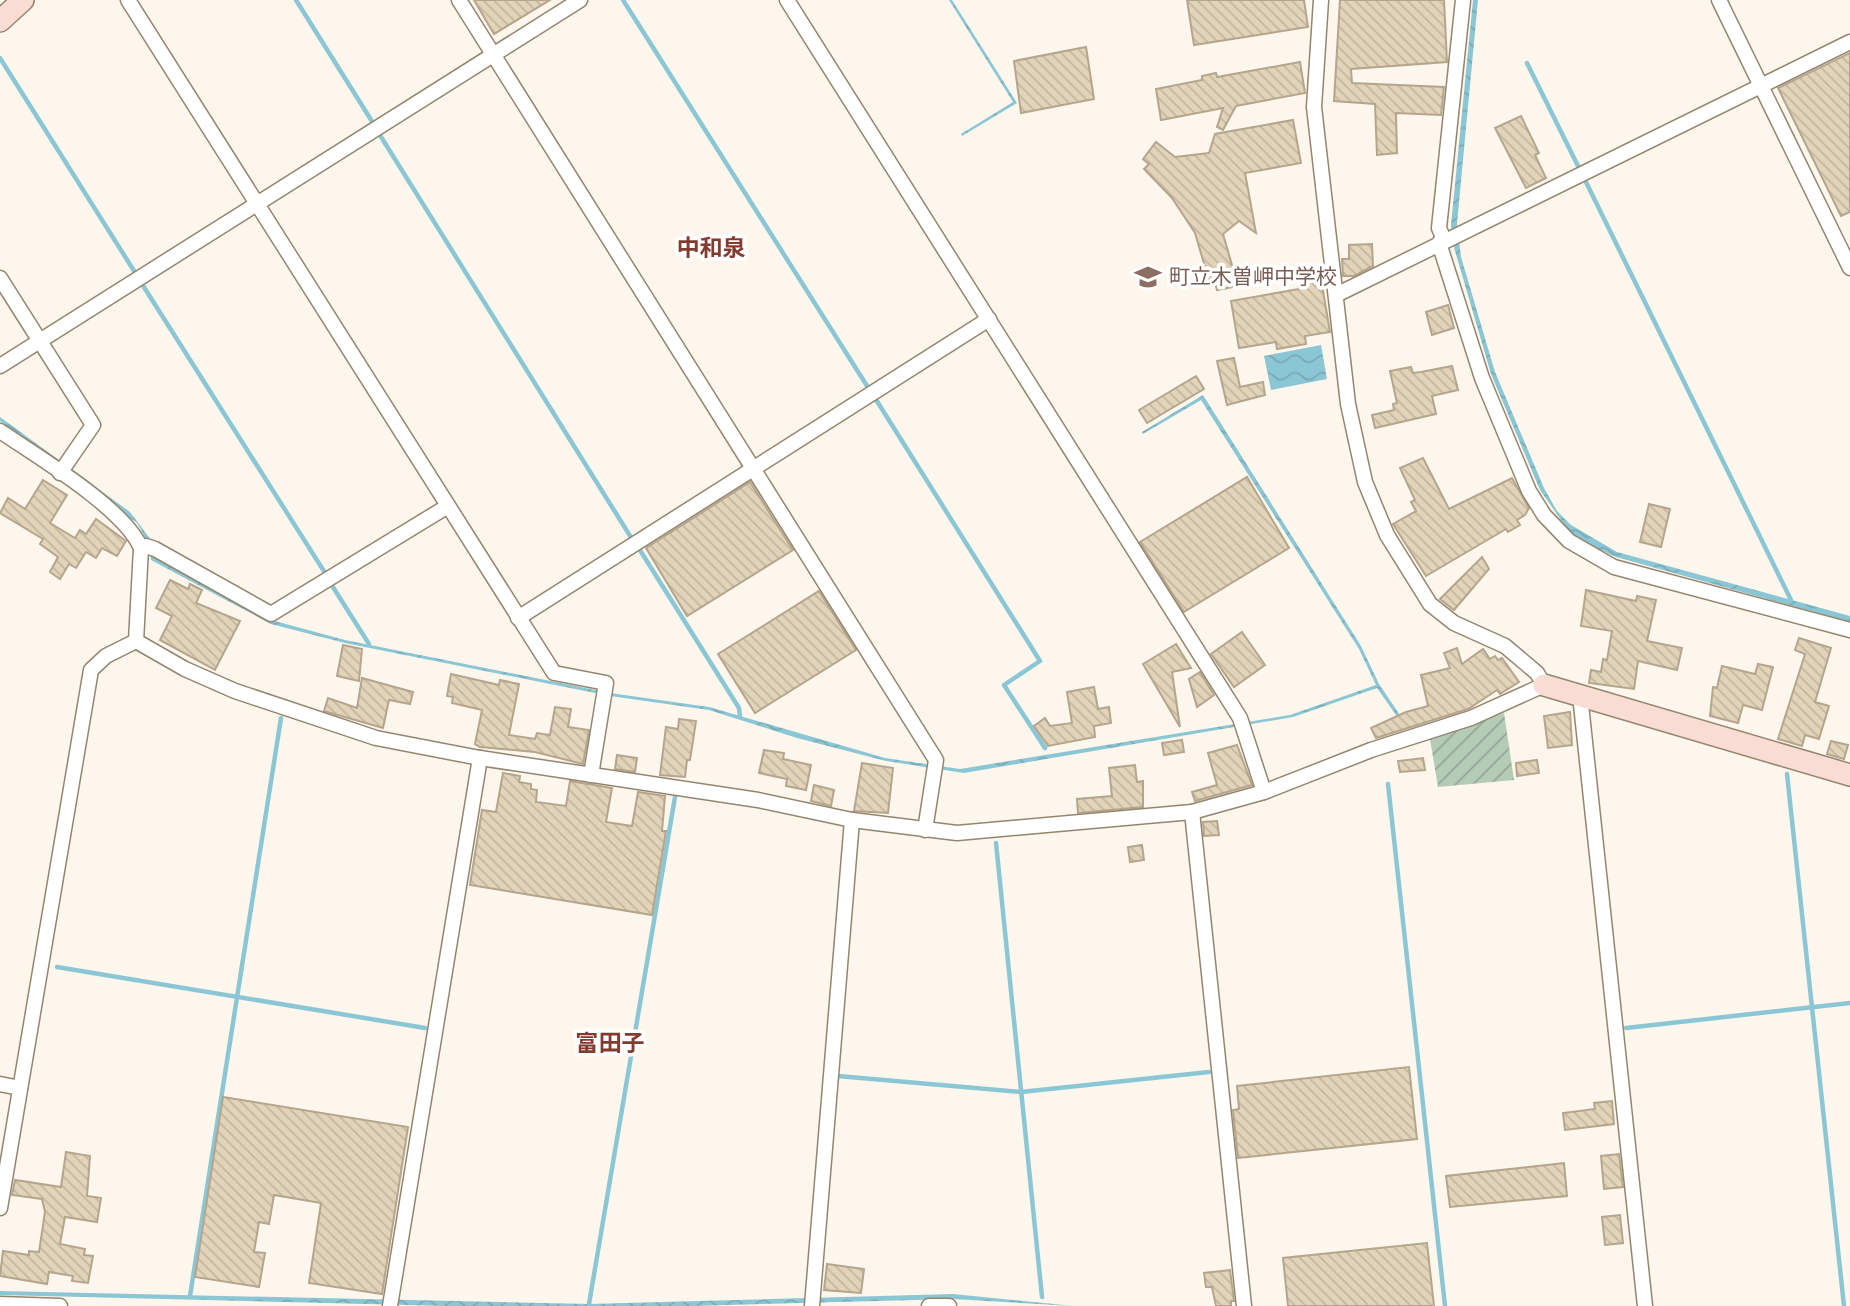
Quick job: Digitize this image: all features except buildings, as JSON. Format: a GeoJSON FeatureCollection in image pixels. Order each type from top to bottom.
{"type":"FeatureCollection","features":[{"type":"Feature","properties":{"kind":"street"},"geometry":{"type":"LineString","coordinates":[[0,21],[23,0]]}},
{"type":"Feature","properties":{"kind":"street"},"geometry":{"type":"LineString","coordinates":[[128,0],[259,203],[554,673],[606,683],[591,775]]}},
{"type":"Feature","properties":{"kind":"street"},"geometry":{"type":"LineString","coordinates":[[459,0],[753,469],[934,767],[925,830]]}},
{"type":"Feature","properties":{"kind":"street"},"geometry":{"type":"LineString","coordinates":[[0,366],[580,0]]}},
{"type":"Feature","properties":{"kind":"street"},"geometry":{"type":"LineString","coordinates":[[787,0],[1242,722],[1264,792]]}},
{"type":"Feature","properties":{"kind":"street"},"geometry":{"type":"LineString","coordinates":[[1321,0],[1314,107],[1356,449],[1376,512],[1387,534],[1438,613],[1505,646],[1537,673],[1544,685]]}},
{"type":"Feature","properties":{"kind":"street"},"geometry":{"type":"LineString","coordinates":[[1462,0],[1439,229],[1448,238],[1496,417],[1529,491],[1556,529],[1582,551],[1614,567],[1850,630]]}},
{"type":"Feature","properties":{"kind":"street"},"geometry":{"type":"LineString","coordinates":[[1719,0],[1850,268]]}},
{"type":"Feature","properties":{"kind":"street"},"geometry":{"type":"LineString","coordinates":[[1336,295],[1850,42]]}},
{"type":"Feature","properties":{"kind":"street"},"geometry":{"type":"LineString","coordinates":[[0,278],[93,425],[64,468]]}},
{"type":"Feature","properties":{"kind":"street"},"geometry":{"type":"LineString","coordinates":[[518,618],[989,320]]}},
{"type":"Feature","properties":{"kind":"street"},"geometry":{"type":"LineString","coordinates":[[0,431],[64,468],[128,524],[147,548],[271,614],[448,506]]}},
{"type":"Feature","properties":{"kind":"street"},"geometry":{"type":"LineString","coordinates":[[136,641],[147,548]]}},
{"type":"Feature","properties":{"kind":"street"},"geometry":{"type":"LineString","coordinates":[[136,641],[185,669],[235,691],[376,738],[480,758],[758,800],[852,820],[925,830],[997,832],[1192,813],[1264,792],[1371,750],[1471,718],[1544,685],[1850,775]]}},
{"type":"Feature","properties":{"kind":"street"},"geometry":{"type":"LineString","coordinates":[[0,1208],[91,670],[106,656],[136,641]]}},
{"type":"Feature","properties":{"kind":"street"},"geometry":{"type":"LineString","coordinates":[[1580,695],[1645,1306]]}},
{"type":"Feature","properties":{"kind":"street"},"geometry":{"type":"LineString","coordinates":[[390,1302],[480,758]]}},
{"type":"Feature","properties":{"kind":"street"},"geometry":{"type":"LineString","coordinates":[[1192,813],[1244,1306]]}},
{"type":"Feature","properties":{"kind":"street"},"geometry":{"type":"LineString","coordinates":[[813,1301],[852,820]]}},
{"type":"Feature","properties":{"kind":"street"},"geometry":{"type":"LineString","coordinates":[[0,1084],[20,1088]]}},
{"type":"Feature","properties":{"kind":"street"},"geometry":{"type":"LineString","coordinates":[[0,1304],[60,1306]]}},
{"type":"Feature","properties":{"kind":"street"},"geometry":{"type":"LineString","coordinates":[[929,1306],[948,1306]]}},
{"type":"Feature","properties":{"kind":"green space"},"geometry":{"type":"Polygon","coordinates":[[[1504,713],[1514,780],[1438,787],[1430,739],[1504,713]]]}},
{"type":"Feature","properties":{"kind":"water"},"geometry":{"type":"Polygon","coordinates":[[[949,0],[952,0],[1017,103],[962,136],[961,134],[1013,102],[949,0]]]}},
{"type":"Feature","properties":{"kind":"water"},"geometry":{"type":"Polygon","coordinates":[[[1473,0],[1478,0],[1457,224],[1461,257],[1495,372],[1544,488],[1557,511],[1571,525],[1617,552],[1850,616],[1850,622],[1616,557],[1581,541],[1568,530],[1540,490],[1491,374],[1453,244],[1451,225],[1473,0]]]}},
{"type":"Feature","properties":{"kind":"water"},"geometry":{"type":"Polygon","coordinates":[[[1321,345],[1327,379],[1271,390],[1264,356],[1321,345]]]}},
{"type":"Feature","properties":{"kind":"water"},"geometry":{"type":"Polygon","coordinates":[[[1203,395],[1361,646],[1379,684],[1406,724],[1403,725],[1377,688],[1293,717],[964,773],[886,761],[797,738],[709,710],[610,696],[345,643],[271,624],[151,560],[148,542],[137,523],[0,421],[0,417],[130,512],[151,540],[154,557],[271,620],[345,640],[610,693],[709,707],[885,758],[960,769],[1290,715],[1376,685],[1359,649],[1201,400],[1143,434],[1142,432],[1203,395]]]}},
{"type":"Feature","properties":{"kind":"water"},"geometry":{"type":"Polygon","coordinates":[[[0,1291],[589,1304],[953,1294],[1074,1306],[953,1299],[692,1306],[448,1306],[0,1295],[0,1291]]]}},
{"type":"Feature","properties":{"kind":"waterway"},"geometry":{"type":"LineString","coordinates":[[296,0],[373,123]]}},
{"type":"Feature","properties":{"kind":"waterway"},"geometry":{"type":"LineString","coordinates":[[623,0],[869,389]]}},
{"type":"Feature","properties":{"kind":"waterway"},"geometry":{"type":"LineString","coordinates":[[0,58],[136,274]]}},
{"type":"Feature","properties":{"kind":"waterway"},"geometry":{"type":"LineString","coordinates":[[1527,63],[1578,166]]}},
{"type":"Feature","properties":{"kind":"waterway"},"geometry":{"type":"LineString","coordinates":[[378,132],[632,539]]}},
{"type":"Feature","properties":{"kind":"waterway"},"geometry":{"type":"LineString","coordinates":[[1585,180],[1791,600]]}},
{"type":"Feature","properties":{"kind":"waterway"},"geometry":{"type":"LineString","coordinates":[[142,284],[327,576]]}},
{"type":"Feature","properties":{"kind":"waterway"},"geometry":{"type":"LineString","coordinates":[[875,398],[1040,661],[1004,685],[1045,748]]}},
{"type":"Feature","properties":{"kind":"waterway"},"geometry":{"type":"LineString","coordinates":[[638,547],[739,708],[740,717]]}},
{"type":"Feature","properties":{"kind":"waterway"},"geometry":{"type":"LineString","coordinates":[[331,584],[369,644]]}},
{"type":"Feature","properties":{"kind":"waterway"},"geometry":{"type":"LineString","coordinates":[[190,1296],[281,718]]}},
{"type":"Feature","properties":{"kind":"waterway"},"geometry":{"type":"LineString","coordinates":[[1787,774],[1844,1306]]}},
{"type":"Feature","properties":{"kind":"waterway"},"geometry":{"type":"LineString","coordinates":[[1388,784],[1445,1306]]}},
{"type":"Feature","properties":{"kind":"waterway"},"geometry":{"type":"LineString","coordinates":[[589,1304],[675,797]]}},
{"type":"Feature","properties":{"kind":"waterway"},"geometry":{"type":"LineString","coordinates":[[996,843],[1042,1297]]}},
{"type":"Feature","properties":{"kind":"waterway"},"geometry":{"type":"LineString","coordinates":[[57,967],[425,1028]]}},
{"type":"Feature","properties":{"kind":"waterway"},"geometry":{"type":"LineString","coordinates":[[1626,1028],[1850,1003]]}},
{"type":"Feature","properties":{"kind":"waterway"},"geometry":{"type":"LineString","coordinates":[[838,1076],[1021,1092],[1209,1072]]}},
{"type":"Feature","properties":{"kind":"place","name":"町立木曽岬中学校"},"geometry":{"type":"Point","coordinates":[1148,277]}},
{"type":"Feature","properties":{"kind":"district","name":"中和泉"},"geometry":{"type":"Point","coordinates":[711,248]}},
{"type":"Feature","properties":{"kind":"district","name":"富田子"},"geometry":{"type":"Point","coordinates":[610,1043]}}]}
